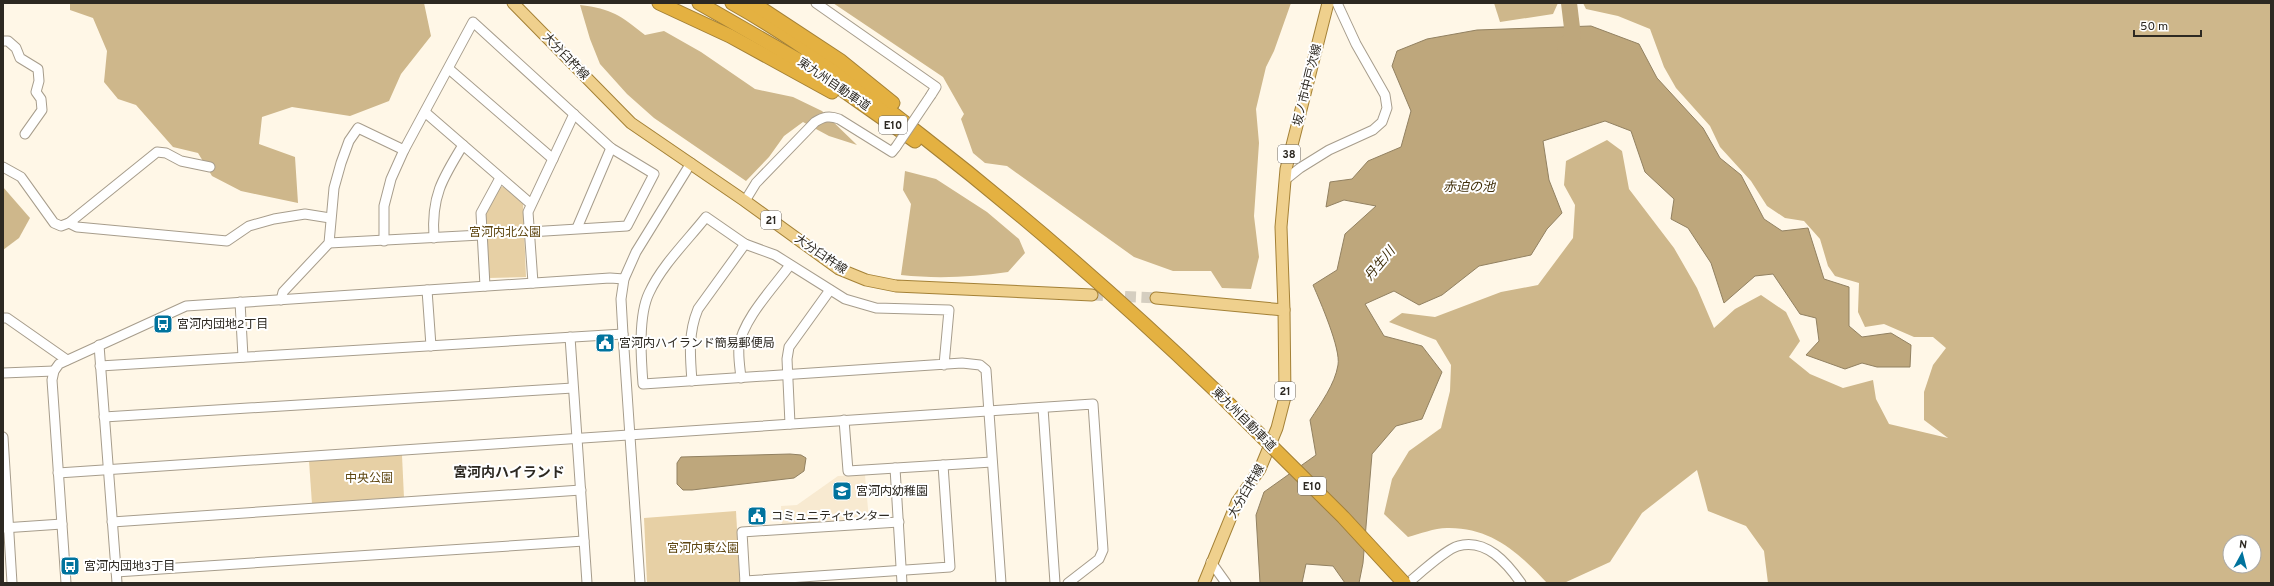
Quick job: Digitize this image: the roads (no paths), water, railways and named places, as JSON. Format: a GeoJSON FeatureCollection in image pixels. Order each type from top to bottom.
{"type":"FeatureCollection","features":[{"type":"Feature","properties":{"kind":"highway"},"geometry":{"type":"LineString","coordinates":[[659,3],[730,36],[794,70],[918,143]]}},
{"type":"Feature","properties":{"kind":"highway","name":"東九州自動車道"},"geometry":{"type":"LineString","coordinates":[[699,3],[807,65],[918,143],[1075,263]]}},
{"type":"Feature","properties":{"kind":"highway","name":"東九州自動車道"},"geometry":{"type":"LineString","coordinates":[[732,3],[826,63],[893,113],[1031,222],[1075,263],[1144,323],[1217,392],[1343,517],[1404,583]]}},
{"type":"Feature","properties":{"kind":"highway"},"geometry":{"type":"LineString","coordinates":[[753,3],[841,61],[883,94],[1014,205],[1031,222]]}},
{"type":"Feature","properties":{"kind":"main road","name":"大分臼杵線"},"geometry":{"type":"LineString","coordinates":[[513,3],[631,123],[745,200],[839,269],[866,280],[896,286],[1092,294]]}},
{"type":"Feature","properties":{"kind":"main road","name":"坂ノ市中戸次線"},"geometry":{"type":"LineString","coordinates":[[1284,310],[1281,227],[1286,169],[1328,3]]}},
{"type":"Feature","properties":{"kind":"main road"},"geometry":{"type":"LineString","coordinates":[[1156,298],[1284,310]]}},
{"type":"Feature","properties":{"kind":"main road","name":"大分臼杵線"},"geometry":{"type":"LineString","coordinates":[[1204,583],[1211,562],[1237,502],[1260,469],[1279,420],[1286,397],[1284,310]]}},
{"type":"Feature","properties":{"kind":"street"},"geometry":{"type":"LineString","coordinates":[[745,200],[756,183],[815,122],[822,117],[830,116],[839,119],[892,152],[936,87],[816,3]]}},
{"type":"Feature","properties":{"kind":"street"},"geometry":{"type":"LineString","coordinates":[[1285,180],[1300,168],[1329,150],[1373,130],[1382,122],[1387,108],[1385,95],[1356,44],[1337,3]]}},
{"type":"Feature","properties":{"kind":"street"},"geometry":{"type":"LineString","coordinates":[[384,241],[384,206],[387,191],[404,150],[426,113],[473,22],[611,148],[654,174],[627,226],[529,232]]}},
{"type":"Feature","properties":{"kind":"street"},"geometry":{"type":"LineString","coordinates":[[3,41],[8,41],[16,48],[20,58],[38,69],[36,92],[41,99],[42,110],[25,134]]}},
{"type":"Feature","properties":{"kind":"street"},"geometry":{"type":"LineString","coordinates":[[449,69],[553,159]]}},
{"type":"Feature","properties":{"kind":"street"},"geometry":{"type":"LineString","coordinates":[[426,113],[531,204]]}},
{"type":"Feature","properties":{"kind":"street"},"geometry":{"type":"LineString","coordinates":[[533,283],[528,212],[574,114]]}},
{"type":"Feature","properties":{"kind":"street"},"geometry":{"type":"LineString","coordinates":[[281,300],[283,292],[329,244],[330,218],[334,188],[340,163],[349,141],[358,128],[404,150]]}},
{"type":"Feature","properties":{"kind":"street"},"geometry":{"type":"LineString","coordinates":[[434,238],[433,216],[437,192],[463,145]]}},
{"type":"Feature","properties":{"kind":"street"},"geometry":{"type":"LineString","coordinates":[[577,228],[611,148]]}},
{"type":"Feature","properties":{"kind":"street"},"geometry":{"type":"LineString","coordinates":[[3,167],[21,177],[54,223],[61,226],[69,223],[157,152],[166,153],[182,161],[210,167]]}},
{"type":"Feature","properties":{"kind":"street"},"geometry":{"type":"LineString","coordinates":[[640,583],[621,299],[624,279],[636,252],[691,163]]}},
{"type":"Feature","properties":{"kind":"street"},"geometry":{"type":"LineString","coordinates":[[485,286],[481,235],[483,208],[500,178]]}},
{"type":"Feature","properties":{"kind":"street"},"geometry":{"type":"LineString","coordinates":[[69,223],[77,227],[227,241],[249,226],[274,219],[305,214],[330,218]]}},
{"type":"Feature","properties":{"kind":"street"},"geometry":{"type":"LineString","coordinates":[[944,364],[949,310],[876,308],[845,299],[775,255],[745,244],[706,217],[655,281],[648,294],[643,313],[644,384],[944,364],[980,365],[986,370],[1001,583]]}},
{"type":"Feature","properties":{"kind":"street"},"geometry":{"type":"LineString","coordinates":[[329,244],[481,235]]}},
{"type":"Feature","properties":{"kind":"street"},"geometry":{"type":"LineString","coordinates":[[692,381],[690,339],[693,321],[698,309],[745,244]]}},
{"type":"Feature","properties":{"kind":"street"},"geometry":{"type":"LineString","coordinates":[[741,378],[739,347],[742,334],[755,312],[790,265]]}},
{"type":"Feature","properties":{"kind":"street"},"geometry":{"type":"LineString","coordinates":[[66,583],[52,380],[54,370],[59,364],[186,306],[610,278],[624,279]]}},
{"type":"Feature","properties":{"kind":"street"},"geometry":{"type":"LineString","coordinates":[[427,290],[431,346]]}},
{"type":"Feature","properties":{"kind":"street"},"geometry":{"type":"LineString","coordinates":[[790,424],[787,375],[789,347],[830,290]]}},
{"type":"Feature","properties":{"kind":"street"},"geometry":{"type":"LineString","coordinates":[[240,302],[243,358]]}},
{"type":"Feature","properties":{"kind":"street"},"geometry":{"type":"LineString","coordinates":[[3,318],[7,318],[67,360]]}},
{"type":"Feature","properties":{"kind":"street"},"geometry":{"type":"LineString","coordinates":[[100,366],[623,334]]}},
{"type":"Feature","properties":{"kind":"street"},"geometry":{"type":"LineString","coordinates":[[570,337],[587,583]]}},
{"type":"Feature","properties":{"kind":"street"},"geometry":{"type":"LineString","coordinates":[[99,345],[117,583]]}},
{"type":"Feature","properties":{"kind":"street"},"geometry":{"type":"LineString","coordinates":[[3,373],[54,370]]}},
{"type":"Feature","properties":{"kind":"street"},"geometry":{"type":"LineString","coordinates":[[104,418],[573,388]]}},
{"type":"Feature","properties":{"kind":"street"},"geometry":{"type":"LineString","coordinates":[[58,472],[630,436],[844,420],[989,412],[1093,404],[1103,550],[1099,559],[1068,583]]}},
{"type":"Feature","properties":{"kind":"street"},"geometry":{"type":"LineString","coordinates":[[1043,408],[1055,583]]}},
{"type":"Feature","properties":{"kind":"street"},"geometry":{"type":"LineString","coordinates":[[844,420],[848,471],[992,462]]}},
{"type":"Feature","properties":{"kind":"street"},"geometry":{"type":"LineString","coordinates":[[3,436],[9,580]]}},
{"type":"Feature","properties":{"kind":"street"},"geometry":{"type":"LineString","coordinates":[[899,522],[742,532],[745,582],[950,567],[943,465]]}},
{"type":"Feature","properties":{"kind":"street"},"geometry":{"type":"LineString","coordinates":[[895,468],[902,583]]}},
{"type":"Feature","properties":{"kind":"street"},"geometry":{"type":"LineString","coordinates":[[112,522],[581,490]]}},
{"type":"Feature","properties":{"kind":"street"},"geometry":{"type":"LineString","coordinates":[[6,528],[62,524]]}},
{"type":"Feature","properties":{"kind":"street"},"geometry":{"type":"LineString","coordinates":[[116,572],[584,541]]}},
{"type":"Feature","properties":{"kind":"street"},"geometry":{"type":"LineString","coordinates":[[1408,583],[1426,568],[1458,546],[1483,546],[1507,563],[1521,583]]}},
{"type":"Feature","properties":{"kind":"street"},"geometry":{"type":"LineString","coordinates":[[1211,562],[1226,583]]}},
{"type":"Feature","properties":{"kind":"water","name":"赤迫の池"},"geometry":{"type":"Polygon","coordinates":[[[1591,26],[1639,44],[1657,78],[1703,128],[1720,158],[1741,175],[1764,219],[1782,231],[1808,228],[1824,279],[1849,287],[1849,326],[1862,337],[1891,333],[1911,345],[1910,367],[1877,367],[1862,363],[1845,369],[1806,355],[1819,341],[1816,318],[1800,314],[1773,274],[1755,276],[1724,303],[1711,263],[1688,228],[1671,219],[1674,199],[1645,172],[1631,131],[1605,121],[1543,141],[1549,180],[1562,213],[1547,229],[1531,255],[1479,266],[1442,295],[1419,305],[1394,291],[1365,304],[1384,336],[1422,346],[1442,372],[1422,419],[1396,426],[1372,454],[1363,563],[1359,583],[1345,583],[1333,566],[1306,564],[1302,583],[1260,583],[1256,515],[1264,492],[1316,455],[1310,420],[1331,386],[1338,365],[1338,358],[1333,337],[1313,285],[1337,270],[1345,234],[1376,206],[1344,200],[1326,207],[1330,182],[1352,179],[1368,161],[1401,147],[1411,111],[1392,66],[1397,51],[1427,39],[1477,30],[1591,26]]]}},
{"type":"Feature","properties":{"kind":"water"},"geometry":{"type":"Polygon","coordinates":[[[801,455],[806,458],[804,471],[794,478],[692,490],[683,490],[677,484],[677,463],[681,457],[801,455]]]}},
{"type":"Feature","properties":{"kind":"waterway","name":"丹生川"},"geometry":{"type":"LineString","coordinates":[[1565,46],[1573,36],[1569,3]]}},
{"type":"Feature","properties":{"kind":"tunnel"},"geometry":{"type":"LineString","coordinates":[[1092,295],[1156,298]]}},
{"type":"Feature","properties":{"kind":"place","name":"宮河内団地2丁目"},"geometry":{"type":"Point","coordinates":[163,324]}},
{"type":"Feature","properties":{"kind":"place","name":"宮河内ハイランド簡易郵便局"},"geometry":{"type":"Point","coordinates":[605,343]}},
{"type":"Feature","properties":{"kind":"place","name":"宮河内幼稚園"},"geometry":{"type":"Point","coordinates":[842,491]}},
{"type":"Feature","properties":{"kind":"place","name":"コミュニティセンター"},"geometry":{"type":"Point","coordinates":[757,516]}},
{"type":"Feature","properties":{"kind":"place","name":"宮河内団地3丁目"},"geometry":{"type":"Point","coordinates":[70,566]}},
{"type":"Feature","properties":{"kind":"district","name":"宮河内ハイランド"},"geometry":{"type":"Point","coordinates":[509,472]}},
{"type":"Feature","properties":{"kind":"park label","name":"宮河内北公園"},"geometry":{"type":"Point","coordinates":[505,232]}},
{"type":"Feature","properties":{"kind":"park label","name":"中央公園"},"geometry":{"type":"Point","coordinates":[369,478]}},
{"type":"Feature","properties":{"kind":"park label","name":"宮河内東公園"},"geometry":{"type":"Point","coordinates":[703,548]}}]}
